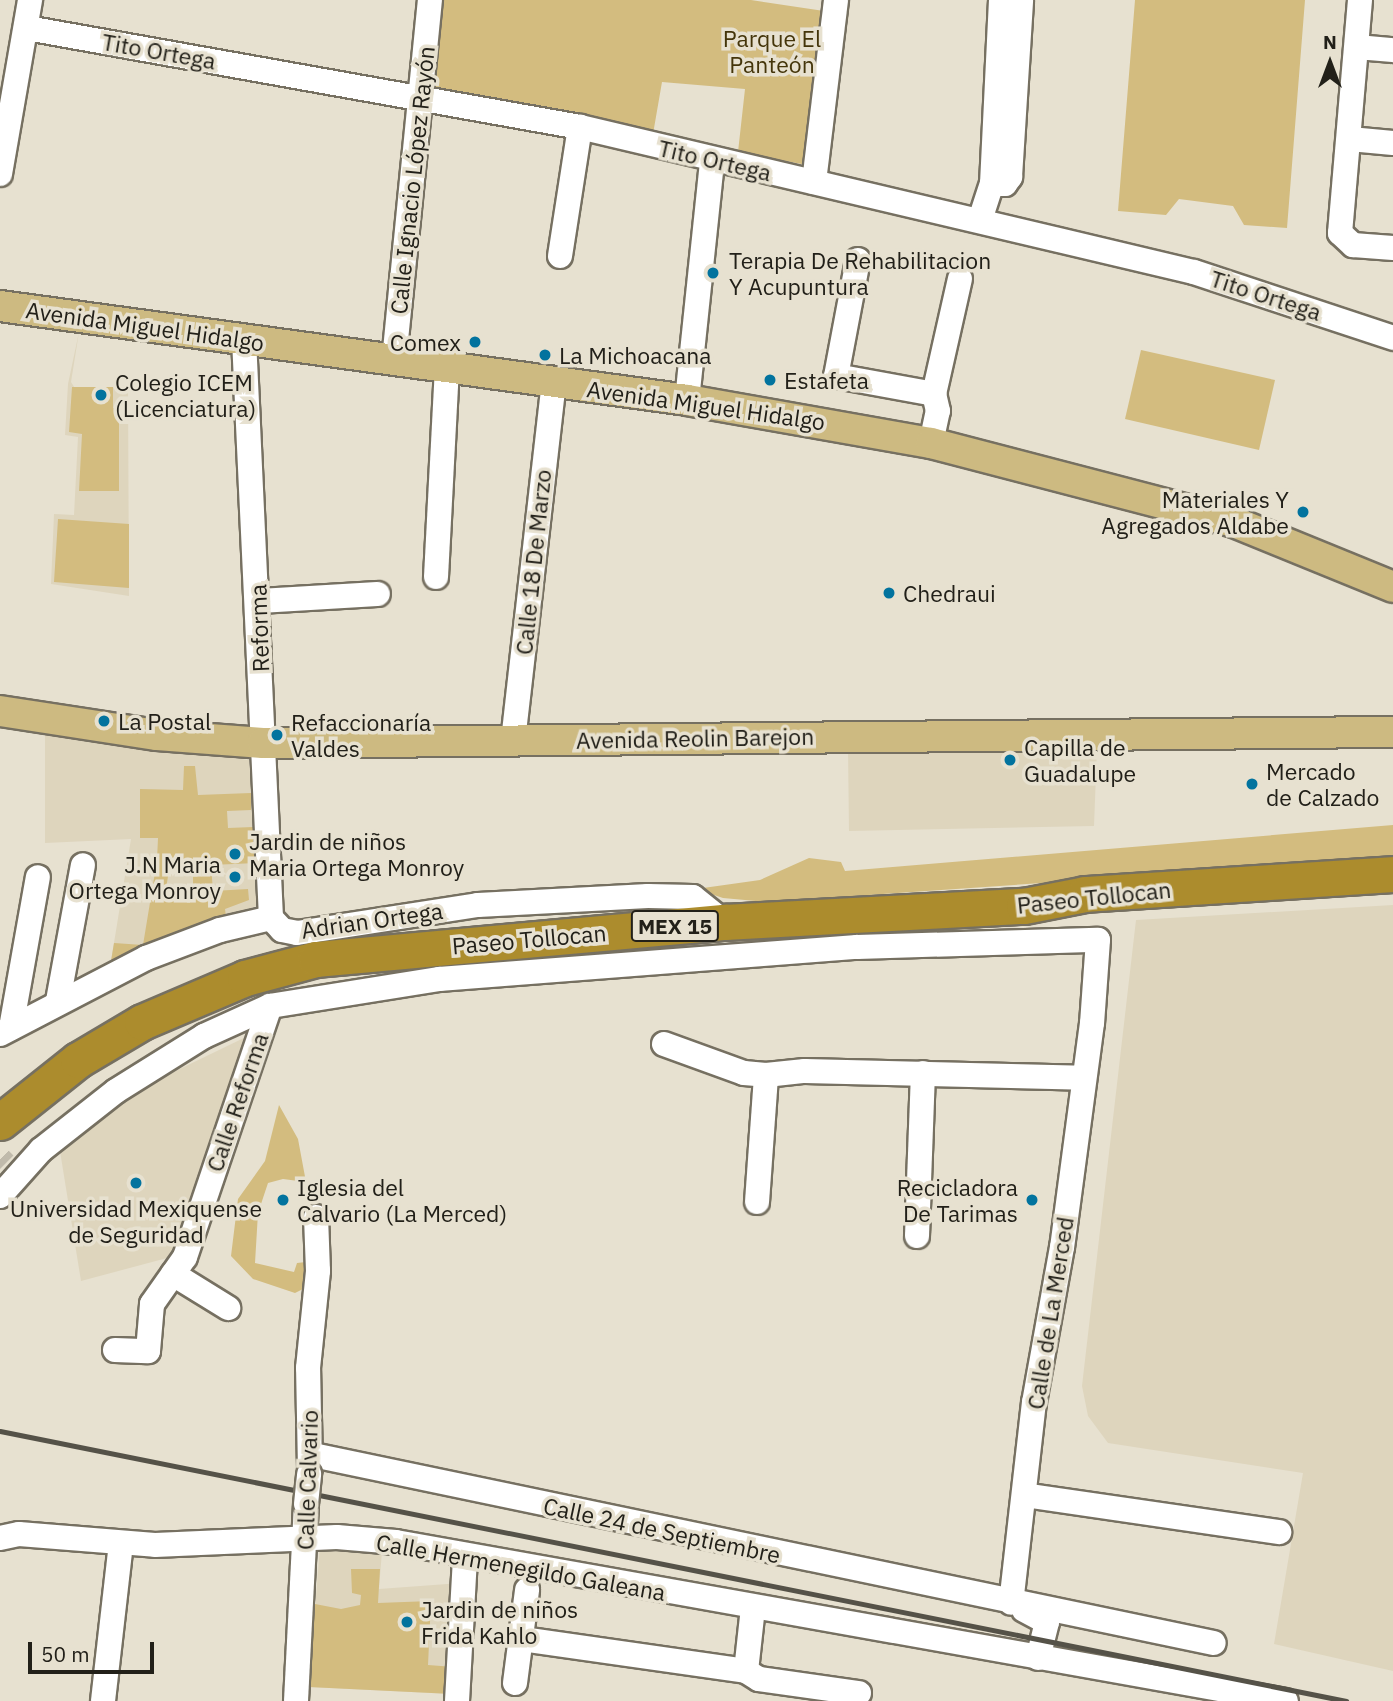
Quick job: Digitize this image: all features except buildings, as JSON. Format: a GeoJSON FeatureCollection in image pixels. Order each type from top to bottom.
{"type":"FeatureCollection","features":[{"type":"Feature","properties":{"kind":"highway","name":"Paseo Tollocan"},"geometry":{"type":"LineString","coordinates":[[0,1122],[78,1060],[142,1022],[210,991],[280,968],[356,954],[724,922],[1024,906],[1084,894],[1393,874]]}},
{"type":"Feature","properties":{"kind":"main road","name":"Avenida Miguel Hidalgo"},"geometry":{"type":"LineString","coordinates":[[0,306],[687,400],[931,443],[1234,522],[1393,587]]}},
{"type":"Feature","properties":{"kind":"main road","name":"Avenida Reolin Barejon"},"geometry":{"type":"LineString","coordinates":[[0,711],[145,734],[263,743],[1393,732]]}},
{"type":"Feature","properties":{"kind":"street"},"geometry":{"type":"LineString","coordinates":[[0,174],[17,37],[30,0]]}},
{"type":"Feature","properties":{"kind":"street","name":"Calle Ignacio López Rayón"},"geometry":{"type":"LineString","coordinates":[[394,360],[430,0]]}},
{"type":"Feature","properties":{"kind":"street"},"geometry":{"type":"LineString","coordinates":[[814,182],[836,0]]}},
{"type":"Feature","properties":{"kind":"street"},"geometry":{"type":"LineString","coordinates":[[980,220],[992,184],[1001,0]]}},
{"type":"Feature","properties":{"kind":"street"},"geometry":{"type":"LineString","coordinates":[[992,184],[1005,184],[1010,177],[1021,0]]}},
{"type":"Feature","properties":{"kind":"street"},"geometry":{"type":"LineString","coordinates":[[1360,0],[1342,239],[1353,245],[1393,248]]}},
{"type":"Feature","properties":{"kind":"street","name":"Tito Ortega"},"geometry":{"type":"LineString","coordinates":[[17,37],[422,95],[580,127],[712,162],[814,182],[1194,272],[1393,338]]}},
{"type":"Feature","properties":{"kind":"street"},"geometry":{"type":"LineString","coordinates":[[1357,47],[1393,50]]}},
{"type":"Feature","properties":{"kind":"street"},"geometry":{"type":"LineString","coordinates":[[560,256],[580,127]]}},
{"type":"Feature","properties":{"kind":"street"},"geometry":{"type":"LineString","coordinates":[[1350,139],[1393,143]]}},
{"type":"Feature","properties":{"kind":"street"},"geometry":{"type":"LineString","coordinates":[[687,400],[712,162]]}},
{"type":"Feature","properties":{"kind":"street"},"geometry":{"type":"LineString","coordinates":[[858,260],[836,376],[934,394]]}},
{"type":"Feature","properties":{"kind":"street"},"geometry":{"type":"LineString","coordinates":[[931,443],[937,411],[934,394],[960,279]]}},
{"type":"Feature","properties":{"kind":"street","name":"Reforma"},"geometry":{"type":"LineString","coordinates":[[244,339],[259,601],[271,918]]}},
{"type":"Feature","properties":{"kind":"street"},"geometry":{"type":"LineString","coordinates":[[436,577],[447,366]]}},
{"type":"Feature","properties":{"kind":"street","name":"Calle 18 De Marzo"},"geometry":{"type":"LineString","coordinates":[[513,741],[554,383]]}},
{"type":"Feature","properties":{"kind":"street"},"geometry":{"type":"LineString","coordinates":[[259,601],[378,594]]}},
{"type":"Feature","properties":{"kind":"street"},"geometry":{"type":"LineString","coordinates":[[58,1001],[83,865]]}},
{"type":"Feature","properties":{"kind":"street"},"geometry":{"type":"LineString","coordinates":[[5,1031],[38,877]]}},
{"type":"Feature","properties":{"kind":"street","name":"Adrian Ortega"},"geometry":{"type":"LineString","coordinates":[[5,1031],[58,1001],[194,939],[271,918],[282,930],[298,933],[478,905],[648,896],[693,897],[724,922]]}},
{"type":"Feature","properties":{"kind":"street","name":"Calle de La Merced"},"geometry":{"type":"LineString","coordinates":[[270,1006],[392,984],[475,977],[857,947],[1098,940],[1092,1023],[1011,1603]]}},
{"type":"Feature","properties":{"kind":"street"},"geometry":{"type":"LineString","coordinates":[[0,1196],[11,1169],[116,1091],[204,1036],[270,1006]]}},
{"type":"Feature","properties":{"kind":"street","name":"Calle Reforma"},"geometry":{"type":"LineString","coordinates":[[115,1350],[148,1351],[152,1304],[185,1257],[270,1006]]}},
{"type":"Feature","properties":{"kind":"street"},"geometry":{"type":"LineString","coordinates":[[664,1044],[744,1073],[766,1075],[805,1071],[1083,1078]]}},
{"type":"Feature","properties":{"kind":"street"},"geometry":{"type":"LineString","coordinates":[[917,1236],[923,1073]]}},
{"type":"Feature","properties":{"kind":"street"},"geometry":{"type":"LineString","coordinates":[[757,1202],[766,1075]]}},
{"type":"Feature","properties":{"kind":"street","name":"Calle Calvario"},"geometry":{"type":"LineString","coordinates":[[296,1701],[306,1504],[311,1464],[308,1367],[318,1271],[316,1217]]}},
{"type":"Feature","properties":{"kind":"street"},"geometry":{"type":"LineString","coordinates":[[173,1274],[228,1308]]}},
{"type":"Feature","properties":{"kind":"street","name":"Calle 24 de Septiembre"},"geometry":{"type":"LineString","coordinates":[[311,1464],[1214,1643]]}},
{"type":"Feature","properties":{"kind":"street"},"geometry":{"type":"LineString","coordinates":[[1024,1495],[1279,1532]]}},
{"type":"Feature","properties":{"kind":"street","name":"Calle Hermenegildo Galeana"},"geometry":{"type":"LineString","coordinates":[[0,1538],[19,1534],[121,1544],[304,1541],[337,1537],[397,1542],[753,1608],[1286,1701]]}},
{"type":"Feature","properties":{"kind":"street"},"geometry":{"type":"LineString","coordinates":[[103,1701],[121,1544]]}},
{"type":"Feature","properties":{"kind":"street"},"geometry":{"type":"LineString","coordinates":[[457,1701],[465,1556]]}},
{"type":"Feature","properties":{"kind":"street"},"geometry":{"type":"LineString","coordinates":[[515,1683],[527,1590]]}},
{"type":"Feature","properties":{"kind":"street"},"geometry":{"type":"LineString","coordinates":[[1011,1603],[1047,1622],[1038,1658]]}},
{"type":"Feature","properties":{"kind":"street"},"geometry":{"type":"LineString","coordinates":[[746,1671],[753,1608]]}},
{"type":"Feature","properties":{"kind":"street"},"geometry":{"type":"LineString","coordinates":[[522,1639],[746,1671],[758,1679],[859,1693]]}},
{"type":"Feature","properties":{"kind":"shaded area"},"geometry":{"type":"Polygon","coordinates":[[[79,332],[71,382],[78,393],[128,385],[129,596],[51,584],[54,514],[74,515],[78,437],[65,435],[68,384],[79,332]]]}},
{"type":"Feature","properties":{"kind":"shaded area","name":"Jardin de niños Maria Ortega Monroy"},"geometry":{"type":"Polygon","coordinates":[[[45,735],[249,760],[261,904],[111,961],[131,839],[45,843],[45,735]]]}},
{"type":"Feature","properties":{"kind":"shaded area"},"geometry":{"type":"Polygon","coordinates":[[[1097,748],[1094,826],[849,831],[848,749],[1097,748]]]}},
{"type":"Feature","properties":{"kind":"shaded area"},"geometry":{"type":"Polygon","coordinates":[[[1393,905],[1393,1671],[1274,1644],[1303,1473],[1108,1443],[1088,1416],[1082,1386],[1136,920],[1393,905]]]}},
{"type":"Feature","properties":{"kind":"shaded area"},"geometry":{"type":"Polygon","coordinates":[[[250,1035],[182,1254],[81,1281],[59,1145],[157,1080],[250,1035]]]}},
{"type":"Feature","properties":{"kind":"shaded area"},"geometry":{"type":"Polygon","coordinates":[[[320,1546],[382,1551],[379,1589],[461,1583],[452,1694],[309,1687],[320,1546]]]}},
{"type":"Feature","properties":{"kind":"green space","name":"Parque El Panteón"},"geometry":{"type":"Polygon","coordinates":[[[444,0],[751,0],[824,11],[807,165],[738,152],[745,89],[662,82],[653,134],[433,88],[444,0]]]}},
{"type":"Feature","properties":{"kind":"green space"},"geometry":{"type":"Polygon","coordinates":[[[1135,0],[1305,0],[1287,228],[1244,225],[1233,206],[1179,199],[1166,215],[1118,211],[1135,0]]]}},
{"type":"Feature","properties":{"kind":"green space"},"geometry":{"type":"Polygon","coordinates":[[[1141,350],[1275,380],[1259,450],[1125,419],[1141,350]]]}},
{"type":"Feature","properties":{"kind":"green space"},"geometry":{"type":"Polygon","coordinates":[[[72,387],[113,387],[113,408],[119,409],[119,491],[79,491],[82,434],[69,432],[72,387]]]}},
{"type":"Feature","properties":{"kind":"green space"},"geometry":{"type":"Polygon","coordinates":[[[58,519],[129,524],[129,588],[54,582],[58,519]]]}},
{"type":"Feature","properties":{"kind":"green space"},"geometry":{"type":"Polygon","coordinates":[[[184,766],[195,766],[198,795],[251,793],[251,810],[227,811],[228,828],[253,827],[256,863],[211,865],[213,891],[248,889],[249,900],[225,909],[226,917],[111,961],[114,943],[143,945],[158,838],[140,838],[140,789],[183,790],[184,766]],[[170,864],[165,895],[193,901],[193,868],[170,864]]]}},
{"type":"Feature","properties":{"kind":"green space"},"geometry":{"type":"Polygon","coordinates":[[[1393,825],[1393,859],[766,902],[723,898],[696,889],[760,880],[809,858],[841,862],[845,871],[1393,825]]]}},
{"type":"Feature","properties":{"kind":"green space"},"geometry":{"type":"Polygon","coordinates":[[[279,1105],[298,1139],[306,1182],[283,1179],[268,1183],[258,1213],[255,1263],[294,1272],[297,1263],[306,1262],[303,1289],[295,1293],[253,1279],[231,1256],[238,1199],[265,1161],[279,1105]]]}},
{"type":"Feature","properties":{"kind":"green space"},"geometry":{"type":"Polygon","coordinates":[[[351,1569],[380,1569],[378,1603],[431,1601],[428,1665],[454,1667],[452,1694],[309,1687],[315,1604],[341,1609],[360,1605],[361,1595],[352,1593],[351,1569]]]}},
{"type":"Feature","properties":{"kind":"tunnel"},"geometry":{"type":"LineString","coordinates":[[0,1159],[5,1164]]}},
{"type":"Feature","properties":{"kind":"railway"},"geometry":{"type":"LineString","coordinates":[[0,1431],[1346,1701]]}},
{"type":"Feature","properties":{"kind":"place","name":"Terapia De Rehabilitacion Y Acupuntura"},"geometry":{"type":"Point","coordinates":[713,273]}},
{"type":"Feature","properties":{"kind":"place","name":"Comex"},"geometry":{"type":"Point","coordinates":[475,342]}},
{"type":"Feature","properties":{"kind":"place","name":"La Michoacana"},"geometry":{"type":"Point","coordinates":[545,355]}},
{"type":"Feature","properties":{"kind":"place","name":"Estafeta"},"geometry":{"type":"Point","coordinates":[770,380]}},
{"type":"Feature","properties":{"kind":"place","name":"Colegio ICEM (Licenciatura)"},"geometry":{"type":"Point","coordinates":[101,395]}},
{"type":"Feature","properties":{"kind":"place","name":"Materiales Y Agregados Aldabe"},"geometry":{"type":"Point","coordinates":[1303,512]}},
{"type":"Feature","properties":{"kind":"place","name":"Chedraui"},"geometry":{"type":"Point","coordinates":[889,593]}},
{"type":"Feature","properties":{"kind":"place","name":"La Postal"},"geometry":{"type":"Point","coordinates":[104,721]}},
{"type":"Feature","properties":{"kind":"place","name":"Refaccionaría Valdes"},"geometry":{"type":"Point","coordinates":[277,735]}},
{"type":"Feature","properties":{"kind":"place","name":"Capilla de Guadalupe"},"geometry":{"type":"Point","coordinates":[1010,760]}},
{"type":"Feature","properties":{"kind":"place","name":"Mercado de Calzado"},"geometry":{"type":"Point","coordinates":[1252,784]}},
{"type":"Feature","properties":{"kind":"place","name":"Jardin de niños Maria Ortega Monroy"},"geometry":{"type":"Point","coordinates":[235,854]}},
{"type":"Feature","properties":{"kind":"place","name":"J.N Maria Ortega Monroy"},"geometry":{"type":"Point","coordinates":[235,877]}},
{"type":"Feature","properties":{"kind":"place","name":"Universidad Mexiquense de Seguridad"},"geometry":{"type":"Point","coordinates":[136,1183]}},
{"type":"Feature","properties":{"kind":"place","name":"Iglesia del Calvario (La Merced)"},"geometry":{"type":"Point","coordinates":[283,1200]}},
{"type":"Feature","properties":{"kind":"place","name":"Recicladora De Tarimas"},"geometry":{"type":"Point","coordinates":[1032,1200]}},
{"type":"Feature","properties":{"kind":"place","name":"Jardin de niños Frida Kahlo"},"geometry":{"type":"Point","coordinates":[407,1622]}}]}
